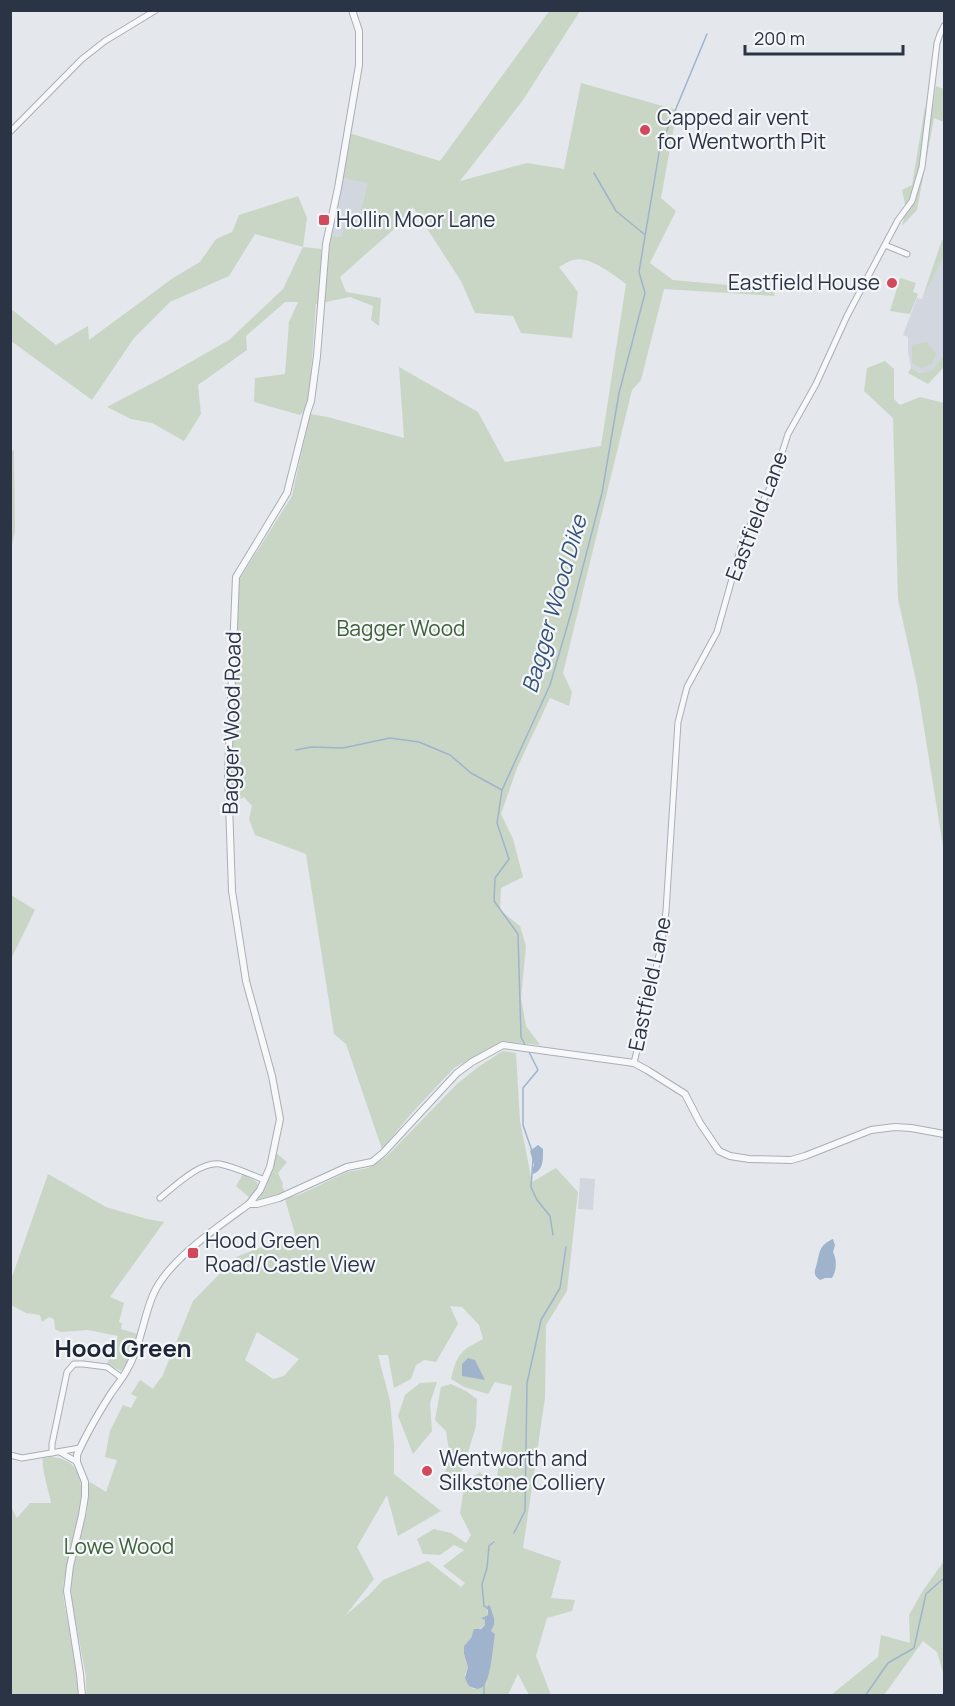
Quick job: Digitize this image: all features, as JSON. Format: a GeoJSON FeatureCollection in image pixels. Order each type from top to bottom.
{"type":"FeatureCollection","features":[{"type":"Feature","properties":{"kind":"street"},"geometry":{"type":"LineString","coordinates":[[10,132],[82,59],[105,41],[156,10]]}},
{"type":"Feature","properties":{"kind":"street","name":"Bagger Wood Road"},"geometry":{"type":"LineString","coordinates":[[249,1204],[260,1190],[270,1167],[280,1125],[280,1115],[272,1076],[246,981],[232,880],[228,774],[236,577],[287,493],[311,401],[326,244],[338,188],[358,65],[359,31],[352,10]]}},
{"type":"Feature","properties":{"kind":"street","name":"Eastfield Lane"},"geometry":{"type":"LineString","coordinates":[[634,1063],[662,942],[678,722],[687,687],[717,632],[747,531],[772,484],[788,434],[816,384],[847,316],[898,220],[912,201],[922,167],[938,43],[945,26]]}},
{"type":"Feature","properties":{"kind":"street"},"geometry":{"type":"LineString","coordinates":[[885,245],[907,254]]}},
{"type":"Feature","properties":{"kind":"street"},"geometry":{"type":"LineString","coordinates":[[81,1695],[80,1674],[67,1591],[69,1566],[84,1503],[85,1482],[77,1461],[80,1448],[132,1361],[157,1286],[194,1247],[249,1204],[279,1198],[347,1167],[372,1162],[457,1073],[503,1045],[634,1063],[685,1094],[700,1123],[719,1151],[730,1156],[791,1160],[871,1130],[895,1127],[945,1134]]}},
{"type":"Feature","properties":{"kind":"street"},"geometry":{"type":"LineString","coordinates":[[160,1198],[195,1171],[214,1164],[222,1164],[265,1180]]}},
{"type":"Feature","properties":{"kind":"street"},"geometry":{"type":"LineString","coordinates":[[52,1453],[54,1434],[70,1367],[78,1363],[107,1368],[122,1378]]}},
{"type":"Feature","properties":{"kind":"street"},"geometry":{"type":"LineString","coordinates":[[10,1455],[22,1458],[80,1448]]}},
{"type":"Feature","properties":{"kind":"street"},"geometry":{"type":"LineString","coordinates":[[59,1452],[77,1461]]}},
{"type":"Feature","properties":{"kind":"shaded area"},"geometry":{"type":"Polygon","coordinates":[[[343,178],[367,182],[358,224],[343,238],[331,236],[343,178]]]}},
{"type":"Feature","properties":{"kind":"shaded area"},"geometry":{"type":"Polygon","coordinates":[[[944,257],[944,355],[931,371],[921,373],[911,368],[908,337],[903,335],[917,298],[922,299],[944,257]]]}},
{"type":"Feature","properties":{"kind":"shaded area"},"geometry":{"type":"Polygon","coordinates":[[[580,1178],[595,1179],[593,1210],[578,1209],[580,1178]]]}},
{"type":"Feature","properties":{"kind":"green space","name":"Bagger Wood"},"geometry":{"type":"Polygon","coordinates":[[[550,10],[580,11],[523,100],[460,181],[527,163],[564,169],[581,83],[677,110],[661,198],[676,211],[650,263],[673,280],[773,289],[775,296],[664,289],[641,380],[632,390],[563,673],[572,692],[569,706],[550,698],[517,768],[501,814],[513,839],[523,877],[501,888],[500,910],[520,926],[526,946],[521,998],[526,1026],[540,1045],[502,1041],[454,1068],[382,1149],[346,1044],[334,1034],[306,854],[255,835],[249,819],[252,806],[244,797],[234,803],[231,774],[239,580],[292,496],[310,414],[404,438],[399,367],[478,412],[505,462],[601,446],[626,284],[594,263],[579,259],[569,261],[559,267],[578,292],[572,338],[521,333],[513,316],[475,313],[461,281],[413,207],[402,222],[340,277],[346,292],[381,298],[379,326],[371,320],[373,306],[350,297],[316,304],[309,401],[300,415],[254,402],[255,378],[285,374],[289,322],[298,302],[285,302],[246,336],[247,350],[198,385],[201,414],[184,441],[152,423],[131,419],[107,407],[229,340],[283,289],[303,247],[321,249],[322,261],[328,261],[331,236],[342,237],[346,220],[358,223],[367,183],[343,178],[349,133],[440,161],[550,10]]]}},
{"type":"Feature","properties":{"kind":"green space"},"geometry":{"type":"Polygon","coordinates":[[[936,86],[944,89],[944,122],[934,118],[917,210],[902,226],[906,209],[902,190],[912,185],[925,107],[932,111],[936,86]]]}},
{"type":"Feature","properties":{"kind":"green space"},"geometry":{"type":"Polygon","coordinates":[[[298,196],[307,218],[303,247],[255,234],[229,276],[170,302],[134,338],[92,400],[11,341],[10,308],[56,345],[88,326],[89,340],[173,278],[200,262],[216,239],[232,232],[239,215],[298,196]]]}},
{"type":"Feature","properties":{"kind":"green space"},"geometry":{"type":"Polygon","coordinates":[[[942,240],[944,240],[944,257],[922,299],[942,240]]]}},
{"type":"Feature","properties":{"kind":"green space"},"geometry":{"type":"Polygon","coordinates":[[[900,278],[916,283],[913,292],[918,294],[910,314],[890,311],[900,278]]]}},
{"type":"Feature","properties":{"kind":"green space"},"geometry":{"type":"Polygon","coordinates":[[[927,342],[936,354],[932,364],[921,368],[912,363],[912,345],[927,342]]]}},
{"type":"Feature","properties":{"kind":"green space"},"geometry":{"type":"Polygon","coordinates":[[[944,355],[944,367],[928,384],[908,373],[911,368],[920,373],[931,371],[944,355]]]}},
{"type":"Feature","properties":{"kind":"green space"},"geometry":{"type":"Polygon","coordinates":[[[885,361],[894,369],[894,399],[900,405],[920,397],[944,403],[944,852],[917,685],[898,599],[893,418],[864,391],[867,368],[885,361]]]}},
{"type":"Feature","properties":{"kind":"green space"},"geometry":{"type":"Polygon","coordinates":[[[11,449],[14,451],[15,531],[11,550],[11,449]]]}},
{"type":"Feature","properties":{"kind":"green space"},"geometry":{"type":"Polygon","coordinates":[[[11,895],[35,910],[11,959],[11,895]]]}},
{"type":"Feature","properties":{"kind":"green space","name":"Lowe Wood"},"geometry":{"type":"Polygon","coordinates":[[[503,1051],[516,1053],[520,1121],[532,1182],[556,1168],[578,1192],[567,1291],[546,1325],[545,1398],[523,1548],[561,1561],[551,1598],[575,1600],[572,1611],[547,1618],[536,1656],[551,1695],[529,1695],[518,1674],[508,1695],[86,1696],[86,1676],[71,1598],[72,1571],[87,1511],[90,1482],[106,1492],[117,1460],[105,1457],[110,1431],[123,1405],[131,1408],[137,1397],[131,1394],[140,1380],[153,1389],[162,1377],[193,1301],[236,1257],[295,1234],[285,1199],[301,1194],[347,1172],[368,1168],[387,1156],[457,1084],[503,1051]],[[450,1306],[458,1324],[436,1362],[424,1360],[416,1365],[411,1379],[394,1388],[388,1355],[378,1355],[390,1401],[394,1474],[441,1511],[398,1536],[387,1495],[357,1547],[374,1579],[345,1616],[383,1580],[428,1561],[461,1587],[465,1583],[443,1566],[464,1550],[454,1545],[440,1555],[423,1554],[417,1539],[434,1529],[451,1533],[466,1543],[471,1535],[460,1513],[465,1482],[480,1472],[495,1488],[512,1386],[495,1382],[488,1394],[464,1387],[451,1379],[455,1364],[461,1354],[483,1339],[479,1325],[462,1307],[450,1306]],[[257,1332],[245,1360],[273,1379],[284,1376],[299,1359],[257,1332]],[[489,1606],[488,1615],[482,1617],[485,1625],[472,1634],[464,1646],[468,1667],[465,1675],[468,1685],[474,1689],[486,1683],[491,1631],[494,1625],[489,1606]]]}},
{"type":"Feature","properties":{"kind":"green space"},"geometry":{"type":"Polygon","coordinates":[[[276,1153],[287,1162],[278,1173],[285,1192],[261,1201],[258,1200],[273,1167],[276,1153]]]}},
{"type":"Feature","properties":{"kind":"green space"},"geometry":{"type":"Polygon","coordinates":[[[48,1174],[106,1207],[164,1222],[110,1297],[124,1303],[119,1322],[122,1323],[121,1329],[138,1334],[129,1361],[121,1371],[107,1364],[118,1336],[88,1330],[61,1332],[55,1329],[54,1319],[49,1317],[42,1322],[40,1315],[26,1313],[11,1305],[11,1280],[48,1174]]]}},
{"type":"Feature","properties":{"kind":"green space"},"geometry":{"type":"Polygon","coordinates":[[[243,1174],[257,1182],[258,1186],[250,1198],[236,1186],[243,1174]]]}},
{"type":"Feature","properties":{"kind":"green space"},"geometry":{"type":"Polygon","coordinates":[[[437,1382],[430,1403],[432,1431],[413,1454],[398,1416],[405,1395],[420,1383],[437,1382]]]}},
{"type":"Feature","properties":{"kind":"green space"},"geometry":{"type":"Polygon","coordinates":[[[451,1384],[477,1399],[476,1426],[463,1469],[447,1492],[441,1484],[450,1457],[446,1431],[435,1420],[441,1387],[451,1384]]]}},
{"type":"Feature","properties":{"kind":"green space"},"geometry":{"type":"Polygon","coordinates":[[[51,1457],[69,1462],[78,1474],[81,1492],[80,1512],[63,1590],[78,1695],[11,1695],[10,1505],[17,1518],[30,1503],[51,1503],[43,1458],[51,1457]]]}},
{"type":"Feature","properties":{"kind":"green space"},"geometry":{"type":"Polygon","coordinates":[[[944,1561],[944,1676],[937,1652],[923,1641],[884,1695],[831,1695],[878,1657],[881,1635],[910,1643],[909,1615],[944,1561]]]}},
{"type":"Feature","properties":{"kind":"water"},"geometry":{"type":"Polygon","coordinates":[[[538,1145],[543,1149],[543,1160],[539,1170],[533,1174],[534,1165],[530,1151],[538,1145]]]}},
{"type":"Feature","properties":{"kind":"water"},"geometry":{"type":"Polygon","coordinates":[[[833,1239],[835,1272],[832,1278],[820,1280],[815,1272],[820,1251],[825,1243],[833,1239]]]}},
{"type":"Feature","properties":{"kind":"water"},"geometry":{"type":"Polygon","coordinates":[[[468,1358],[475,1360],[485,1380],[462,1376],[462,1364],[468,1358]]]}},
{"type":"Feature","properties":{"kind":"water"},"geometry":{"type":"Polygon","coordinates":[[[489,1605],[494,1618],[491,1631],[495,1634],[490,1667],[485,1684],[481,1688],[475,1688],[468,1685],[465,1678],[468,1667],[464,1646],[471,1638],[474,1629],[481,1629],[485,1625],[485,1620],[481,1618],[488,1615],[486,1608],[489,1605]]]}},
{"type":"Feature","properties":{"kind":"waterway","name":"Bagger Wood Dike"},"geometry":{"type":"LineString","coordinates":[[525,1045],[521,1037],[518,934],[494,901],[495,878],[509,859],[497,823],[502,790],[550,685],[571,613],[602,493],[619,393],[645,293],[639,272],[660,147],[707,34]]}},
{"type":"Feature","properties":{"kind":"waterway","name":"Bagger Wood Dike"},"geometry":{"type":"LineString","coordinates":[[594,173],[616,211],[644,234]]}},
{"type":"Feature","properties":{"kind":"waterway"},"geometry":{"type":"LineString","coordinates":[[296,750],[311,747],[343,748],[390,738],[419,742],[450,755],[471,773],[502,790]]}},
{"type":"Feature","properties":{"kind":"waterway","name":"Bagger Wood Dike"},"geometry":{"type":"LineString","coordinates":[[529,1052],[538,1070],[523,1088],[523,1125],[532,1151]]}},
{"type":"Feature","properties":{"kind":"waterway","name":"Bagger Wood Dike"},"geometry":{"type":"LineString","coordinates":[[533,1159],[531,1187],[537,1200],[550,1216],[553,1235]]}},
{"type":"Feature","properties":{"kind":"waterway","name":"Bagger Wood Dike"},"geometry":{"type":"LineString","coordinates":[[514,1533],[525,1511],[527,1383],[541,1320],[560,1288],[566,1247]]}},
{"type":"Feature","properties":{"kind":"waterway","name":"Bagger Wood Dike"},"geometry":{"type":"LineString","coordinates":[[486,1607],[482,1584],[487,1568],[489,1546],[494,1542]]}},
{"type":"Feature","properties":{"kind":"waterway"},"geometry":{"type":"LineString","coordinates":[[865,1696],[888,1663],[914,1648],[926,1594],[944,1578]]}},
{"type":"Feature","properties":{"kind":"waterway","name":"Bagger Wood Dike"},"geometry":{"type":"LineString","coordinates":[[484,1684],[484,1696]]}},
{"type":"Feature","properties":{"kind":"place","name":"Capped air vent for Wentworth Pit"},"geometry":{"type":"Point","coordinates":[645,130]}},
{"type":"Feature","properties":{"kind":"place","name":"Hollin Moor Lane"},"geometry":{"type":"Point","coordinates":[324,220]}},
{"type":"Feature","properties":{"kind":"place","name":"Eastfield House"},"geometry":{"type":"Point","coordinates":[892,283]}},
{"type":"Feature","properties":{"kind":"place","name":"Hood Green Road/Castle View"},"geometry":{"type":"Point","coordinates":[193,1253]}},
{"type":"Feature","properties":{"kind":"place","name":"Wentworth and Silkstone Colliery"},"geometry":{"type":"Point","coordinates":[427,1471]}},
{"type":"Feature","properties":{"kind":"district","name":"Hood Green"},"geometry":{"type":"Point","coordinates":[123,1349]}}]}
